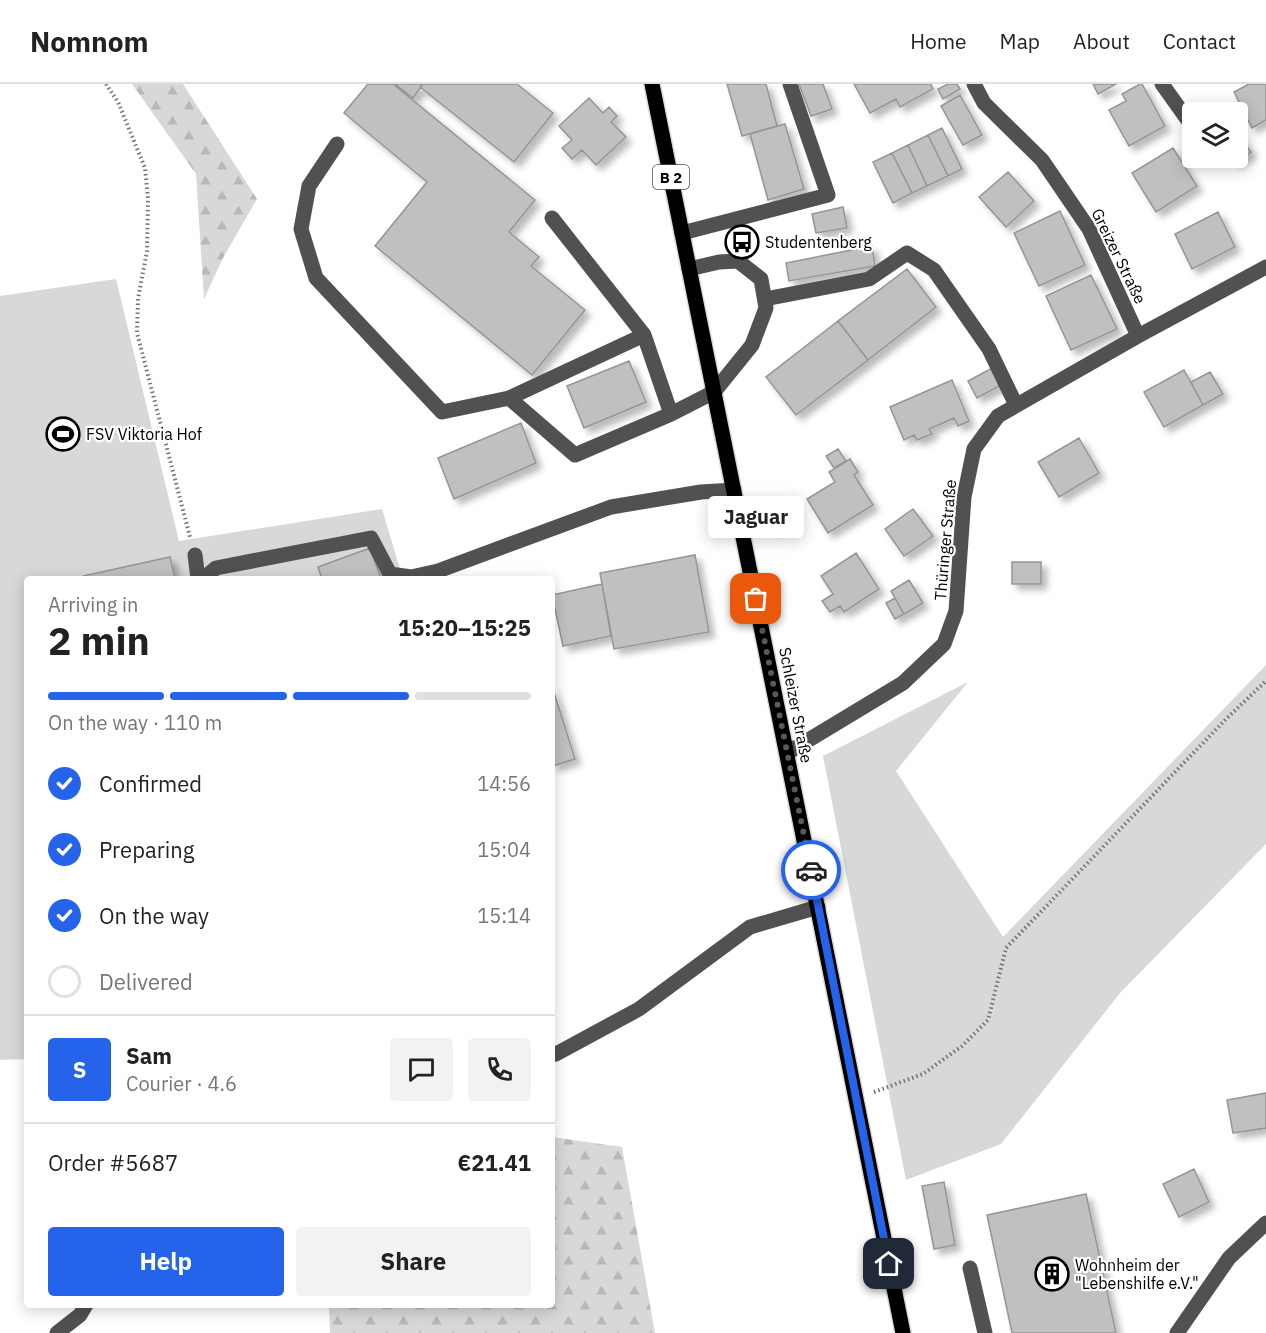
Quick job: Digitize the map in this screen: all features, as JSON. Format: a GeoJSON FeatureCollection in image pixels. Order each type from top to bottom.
{"type":"FeatureCollection","features":[{"type":"Feature","properties":{"kind":"main road","name":"Schleizer Straße"},"geometry":{"type":"LineString","coordinates":[[652,84],[903,1333]]}},
{"type":"Feature","properties":{"kind":"street"},"geometry":{"type":"LineString","coordinates":[[682,233],[828,195],[790,84]]}},
{"type":"Feature","properties":{"kind":"street","name":"Greizer Straße"},"geometry":{"type":"LineString","coordinates":[[974,84],[984,103],[1042,160],[1089,229],[1138,336]]}},
{"type":"Feature","properties":{"kind":"street"},"geometry":{"type":"LineString","coordinates":[[1162,84],[1182,112]]}},
{"type":"Feature","properties":{"kind":"street"},"geometry":{"type":"LineString","coordinates":[[337,144],[309,186],[301,229],[316,278],[442,412],[509,398],[644,335]]}},
{"type":"Feature","properties":{"kind":"street"},"geometry":{"type":"LineString","coordinates":[[552,218],[644,335],[671,414]]}},
{"type":"Feature","properties":{"kind":"street"},"geometry":{"type":"LineString","coordinates":[[765,299],[869,279],[907,253],[934,270],[989,348],[1016,405]]}},
{"type":"Feature","properties":{"kind":"street"},"geometry":{"type":"LineString","coordinates":[[509,398],[575,455],[671,414],[714,392],[752,345],[766,308],[761,279],[738,261],[719,262],[689,269]]}},
{"type":"Feature","properties":{"kind":"street","name":"Thüringer Straße"},"geometry":{"type":"LineString","coordinates":[[787,753],[903,683],[944,644],[956,611],[964,496],[974,449],[998,416],[1138,336],[1266,267]]}},
{"type":"Feature","properties":{"kind":"street"},"geometry":{"type":"LineString","coordinates":[[416,576],[438,571],[611,507],[701,492],[734,490]]}},
{"type":"Feature","properties":{"kind":"street"},"geometry":{"type":"LineString","coordinates":[[207,576],[216,568],[371,538],[390,574],[404,576]]}},
{"type":"Feature","properties":{"kind":"street"},"geometry":{"type":"LineString","coordinates":[[195,555],[198,576]]}},
{"type":"Feature","properties":{"kind":"street"},"geometry":{"type":"LineString","coordinates":[[555,1054],[639,1009],[750,927],[818,907]]}},
{"type":"Feature","properties":{"kind":"street"},"geometry":{"type":"LineString","coordinates":[[1177,1333],[1229,1258],[1266,1223]]}},
{"type":"Feature","properties":{"kind":"street"},"geometry":{"type":"LineString","coordinates":[[970,1268],[985,1333]]}},
{"type":"Feature","properties":{"kind":"street"},"geometry":{"type":"LineString","coordinates":[[57,1333],[80,1315],[84,1308]]}},
{"type":"Feature","properties":{"kind":"path"},"geometry":{"type":"LineString","coordinates":[[106,84],[118,102],[145,168],[148,198],[147,250],[138,299],[137,333],[195,555]]}},
{"type":"Feature","properties":{"kind":"path"},"geometry":{"type":"LineString","coordinates":[[856,1098],[923,1074],[962,1046],[988,1020],[1006,948],[1227,718],[1266,681]]}},
{"type":"Feature","properties":{"kind":"green space"},"geometry":{"type":"Polygon","coordinates":[[[132,84],[183,84],[257,199],[223,258],[204,299],[196,174],[132,84]]]}},
{"type":"Feature","properties":{"kind":"green space"},"geometry":{"type":"Polygon","coordinates":[[[116,279],[179,541],[382,509],[402,576],[24,576],[24,1059],[0,1060],[0,296],[116,279]]]}},
{"type":"Feature","properties":{"kind":"green space"},"geometry":{"type":"Polygon","coordinates":[[[1266,665],[1266,844],[1120,993],[1001,1144],[906,1180],[823,756],[968,682],[896,771],[1003,937],[1266,665]]]}},
{"type":"Feature","properties":{"kind":"green space"},"geometry":{"type":"Polygon","coordinates":[[[555,1137],[622,1147],[655,1333],[330,1333],[329,1308],[555,1308],[555,1137]]]}},
{"type":"Feature","properties":{"kind":"building"},"geometry":{"type":"Polygon","coordinates":[[[368,84],[393,84],[535,200],[509,232],[539,257],[531,266],[585,310],[532,375],[375,246],[427,182],[344,113],[368,84]]]}},
{"type":"Feature","properties":{"kind":"building"},"geometry":{"type":"Polygon","coordinates":[[[395,84],[423,84],[413,98],[395,84]]]}},
{"type":"Feature","properties":{"kind":"building"},"geometry":{"type":"Polygon","coordinates":[[[423,84],[517,84],[553,113],[514,162],[420,87],[423,84]]]}},
{"type":"Feature","properties":{"kind":"building"},"geometry":{"type":"Polygon","coordinates":[[[727,84],[766,84],[777,126],[742,136],[727,84]]]}},
{"type":"Feature","properties":{"kind":"building"},"geometry":{"type":"Polygon","coordinates":[[[799,84],[823,84],[832,109],[811,116],[799,84]]]}},
{"type":"Feature","properties":{"kind":"building"},"geometry":{"type":"Polygon","coordinates":[[[854,84],[931,84],[933,89],[900,107],[896,99],[870,113],[854,84]]]}},
{"type":"Feature","properties":{"kind":"building"},"geometry":{"type":"Polygon","coordinates":[[[948,84],[957,84],[960,89],[943,99],[938,89],[948,84]]]}},
{"type":"Feature","properties":{"kind":"building"},"geometry":{"type":"Polygon","coordinates":[[[1093,84],[1116,84],[1098,94],[1093,84]]]}},
{"type":"Feature","properties":{"kind":"building"},"geometry":{"type":"Polygon","coordinates":[[[1140,84],[1165,126],[1129,146],[1109,110],[1126,101],[1122,94],[1140,84]]]}},
{"type":"Feature","properties":{"kind":"building"},"geometry":{"type":"Polygon","coordinates":[[[1249,84],[1266,84],[1266,120],[1252,128],[1248,120],[1248,102],[1239,102],[1234,92],[1249,84]]]}},
{"type":"Feature","properties":{"kind":"building"},"geometry":{"type":"Polygon","coordinates":[[[960,95],[982,135],[963,145],[941,106],[960,95]]]}},
{"type":"Feature","properties":{"kind":"building"},"geometry":{"type":"Polygon","coordinates":[[[589,98],[603,113],[609,107],[617,116],[611,122],[626,137],[596,165],[582,150],[572,159],[562,148],[572,140],[559,126],[589,98]]]}},
{"type":"Feature","properties":{"kind":"building"},"geometry":{"type":"Polygon","coordinates":[[[785,124],[804,189],[768,200],[750,134],[785,124]]]}},
{"type":"Feature","properties":{"kind":"building"},"geometry":{"type":"Polygon","coordinates":[[[942,128],[962,169],[948,176],[928,135],[942,128]]]}},
{"type":"Feature","properties":{"kind":"building"},"geometry":{"type":"Polygon","coordinates":[[[928,135],[948,176],[927,186],[908,145],[928,135]]]}},
{"type":"Feature","properties":{"kind":"building"},"geometry":{"type":"Polygon","coordinates":[[[908,145],[927,186],[912,193],[892,153],[908,145]]]}},
{"type":"Feature","properties":{"kind":"building"},"geometry":{"type":"Polygon","coordinates":[[[1173,148],[1182,162],[1182,168],[1186,168],[1197,186],[1156,212],[1132,173],[1173,148]]]}},
{"type":"Feature","properties":{"kind":"building"},"geometry":{"type":"Polygon","coordinates":[[[892,153],[912,193],[893,203],[873,162],[892,153]]]}},
{"type":"Feature","properties":{"kind":"building"},"geometry":{"type":"Polygon","coordinates":[[[1008,172],[1034,201],[1006,227],[979,197],[1008,172]]]}},
{"type":"Feature","properties":{"kind":"building"},"geometry":{"type":"Polygon","coordinates":[[[843,207],[847,228],[816,233],[812,214],[843,207]]]}},
{"type":"Feature","properties":{"kind":"building"},"geometry":{"type":"Polygon","coordinates":[[[1060,211],[1085,265],[1039,286],[1014,233],[1060,211]]]}},
{"type":"Feature","properties":{"kind":"building"},"geometry":{"type":"Polygon","coordinates":[[[1218,212],[1235,247],[1192,269],[1175,234],[1218,212]]]}},
{"type":"Feature","properties":{"kind":"building"},"geometry":{"type":"Polygon","coordinates":[[[872,246],[875,266],[789,281],[786,263],[872,246]]]}},
{"type":"Feature","properties":{"kind":"building"},"geometry":{"type":"Polygon","coordinates":[[[907,269],[936,307],[868,360],[838,321],[907,269]]]}},
{"type":"Feature","properties":{"kind":"building"},"geometry":{"type":"Polygon","coordinates":[[[1091,275],[1117,329],[1071,350],[1046,296],[1091,275]]]}},
{"type":"Feature","properties":{"kind":"building"},"geometry":{"type":"Polygon","coordinates":[[[838,321],[868,360],[796,415],[766,377],[838,321]]]}},
{"type":"Feature","properties":{"kind":"building"},"geometry":{"type":"Polygon","coordinates":[[[629,361],[646,402],[584,428],[567,386],[629,361]]]}},
{"type":"Feature","properties":{"kind":"building"},"geometry":{"type":"Polygon","coordinates":[[[992,368],[1001,385],[977,398],[968,381],[992,368]]]}},
{"type":"Feature","properties":{"kind":"building"},"geometry":{"type":"Polygon","coordinates":[[[1184,370],[1203,405],[1164,427],[1144,392],[1184,370]]]}},
{"type":"Feature","properties":{"kind":"building"},"geometry":{"type":"Polygon","coordinates":[[[1210,372],[1223,394],[1203,405],[1191,382],[1210,372]]]}},
{"type":"Feature","properties":{"kind":"building"},"geometry":{"type":"Polygon","coordinates":[[[952,380],[969,421],[958,426],[954,418],[929,429],[932,434],[917,440],[914,435],[904,440],[890,407],[952,380]]]}},
{"type":"Feature","properties":{"kind":"building"},"geometry":{"type":"Polygon","coordinates":[[[521,423],[536,463],[454,499],[438,458],[521,423]]]}},
{"type":"Feature","properties":{"kind":"building"},"geometry":{"type":"Polygon","coordinates":[[[1079,438],[1099,473],[1059,497],[1038,462],[1079,438]]]}},
{"type":"Feature","properties":{"kind":"building"},"geometry":{"type":"Polygon","coordinates":[[[838,449],[846,461],[834,468],[826,456],[838,449]]]}},
{"type":"Feature","properties":{"kind":"building"},"geometry":{"type":"Polygon","coordinates":[[[850,459],[858,472],[854,475],[873,505],[828,533],[807,499],[835,482],[829,472],[850,459]]]}},
{"type":"Feature","properties":{"kind":"building"},"geometry":{"type":"Polygon","coordinates":[[[913,509],[933,536],[904,556],[885,529],[913,509]]]}},
{"type":"Feature","properties":{"kind":"building"},"geometry":{"type":"Polygon","coordinates":[[[370,548],[380,576],[321,576],[318,567],[370,548]]]}},
{"type":"Feature","properties":{"kind":"building"},"geometry":{"type":"Polygon","coordinates":[[[856,553],[879,589],[844,612],[840,606],[830,612],[822,601],[833,594],[821,576],[856,553]]]}},
{"type":"Feature","properties":{"kind":"building"},"geometry":{"type":"Polygon","coordinates":[[[695,555],[709,632],[614,649],[600,573],[695,555]]]}},
{"type":"Feature","properties":{"kind":"building"},"geometry":{"type":"Polygon","coordinates":[[[170,557],[174,576],[83,576],[170,557]]]}},
{"type":"Feature","properties":{"kind":"building"},"geometry":{"type":"Polygon","coordinates":[[[1012,562],[1041,562],[1041,584],[1012,584],[1012,562]]]}},
{"type":"Feature","properties":{"kind":"building"},"geometry":{"type":"Polygon","coordinates":[[[909,580],[923,603],[904,614],[891,591],[909,580]]]}},
{"type":"Feature","properties":{"kind":"building"},"geometry":{"type":"Polygon","coordinates":[[[602,584],[611,636],[563,646],[555,609],[555,594],[602,584]]]}},
{"type":"Feature","properties":{"kind":"building"},"geometry":{"type":"Polygon","coordinates":[[[895,598],[904,614],[895,619],[886,603],[895,598]]]}},
{"type":"Feature","properties":{"kind":"building"},"geometry":{"type":"Polygon","coordinates":[[[555,696],[575,759],[555,765],[555,696]]]}},
{"type":"Feature","properties":{"kind":"building"},"geometry":{"type":"Polygon","coordinates":[[[1266,1093],[1266,1128],[1233,1133],[1227,1100],[1266,1093]]]}},
{"type":"Feature","properties":{"kind":"building"},"geometry":{"type":"Polygon","coordinates":[[[1194,1169],[1209,1202],[1179,1217],[1163,1184],[1194,1169]]]}},
{"type":"Feature","properties":{"kind":"building"},"geometry":{"type":"Polygon","coordinates":[[[944,1182],[955,1245],[934,1249],[922,1186],[944,1182]]]}},
{"type":"Feature","properties":{"kind":"building","name":"Wohnheim der \"Lebenshilfe e.V.\""},"geometry":{"type":"Polygon","coordinates":[[[1086,1194],[1116,1333],[1012,1333],[987,1215],[1086,1194]]]}},
{"type":"Feature","properties":{"kind":"way so far"},"geometry":{"type":"LineString","coordinates":[[756,599],[811,870]]}},
{"type":"Feature","properties":{"kind":"place","name":"Studentenberg"},"geometry":{"type":"Point","coordinates":[742,242]}},
{"type":"Feature","properties":{"kind":"place","name":"FSV Viktoria Hof"},"geometry":{"type":"Point","coordinates":[63,434]}},
{"type":"Feature","properties":{"kind":"place","name":"Jaguar"},"geometry":{"type":"Point","coordinates":[756,599]}},
{"type":"Feature","properties":{"kind":"place","name":"Wohnheim der \"Lebenshilfe e.V.\""},"geometry":{"type":"Point","coordinates":[1052,1274]}},
{"type":"Feature","properties":{"kind":"route"},"geometry":{"type":"LineString","coordinates":[[811,870],[889,1264]]}}]}
